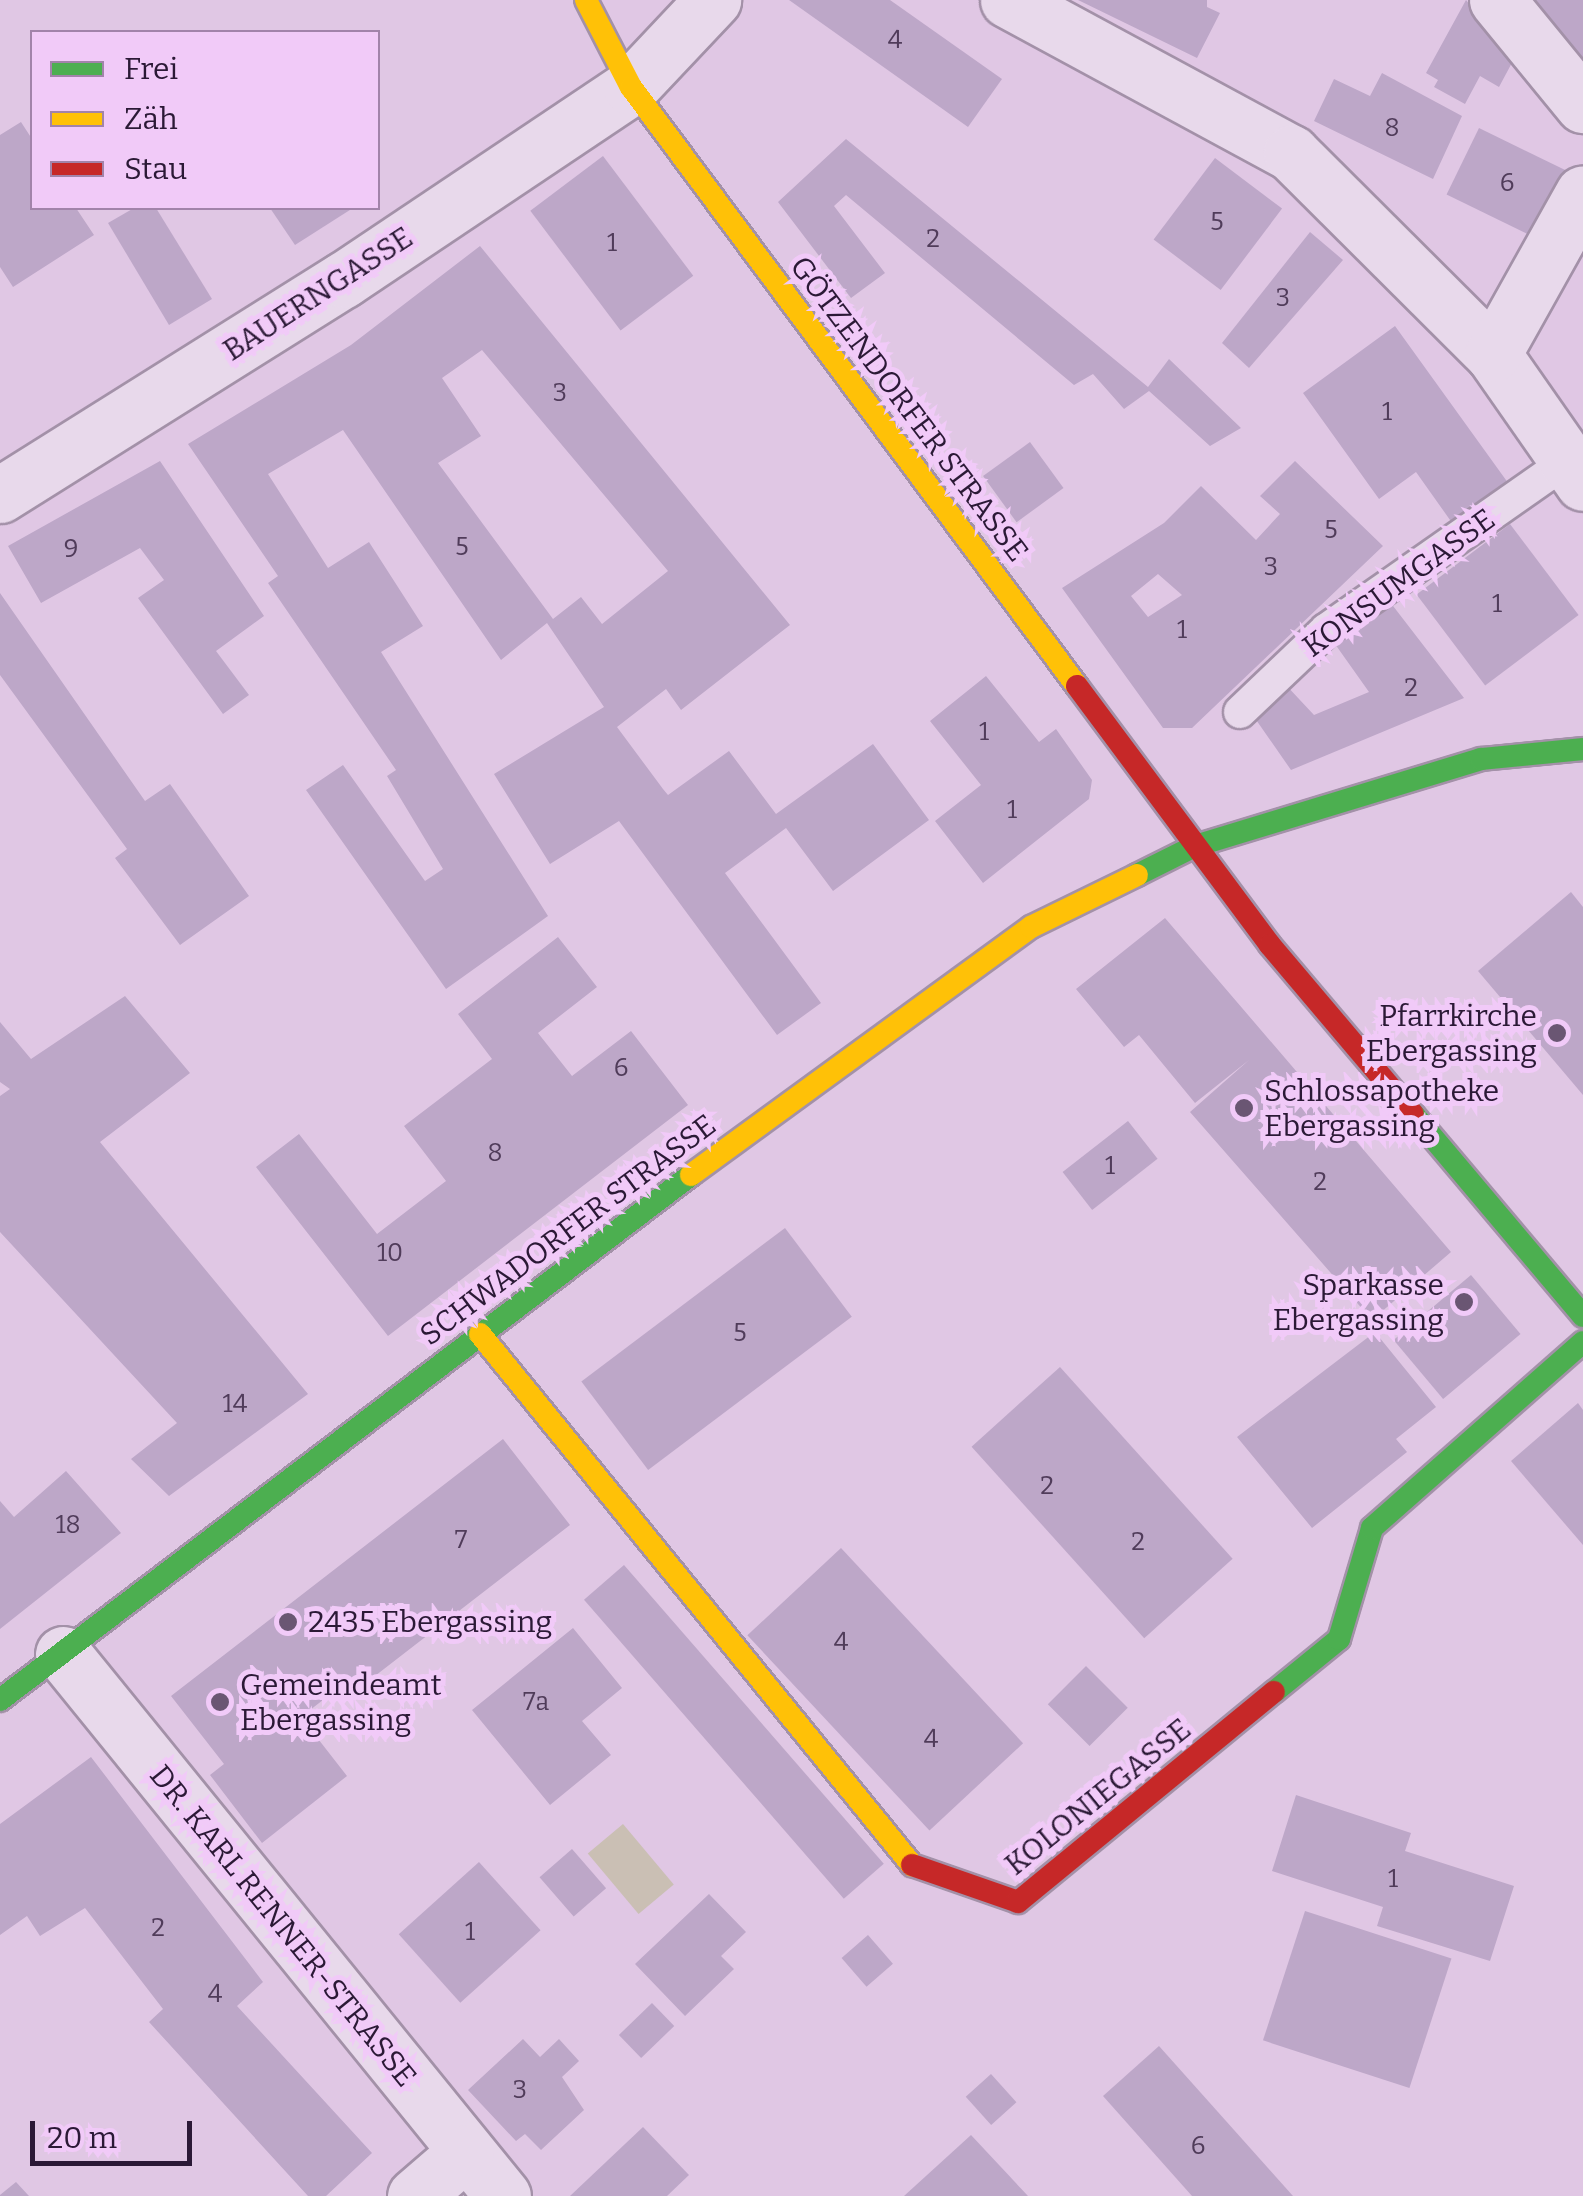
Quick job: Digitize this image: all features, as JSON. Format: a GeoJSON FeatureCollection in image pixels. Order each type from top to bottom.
{"type":"FeatureCollection","features":[{"type":"Feature","properties":{"kind":"main road","name":"GÖTZENDORFER STRASSE"},"geometry":{"type":"LineString","coordinates":[[586,0],[631,87],[1270,945],[1583,1316]]}},
{"type":"Feature","properties":{"kind":"main road","name":"SCHWADORFER STRASSE"},"geometry":{"type":"LineString","coordinates":[[0,1700],[981,959],[1119,879],[1196,846],[1445,768],[1583,749]]}},
{"type":"Feature","properties":{"kind":"main road","name":"KOLONIEGASSE"},"geometry":{"type":"LineString","coordinates":[[480,1334],[915,1868],[1018,1902],[1339,1639],[1372,1528],[1583,1342]]}},
{"type":"Feature","properties":{"kind":"street","name":"BAUERNGASSE"},"geometry":{"type":"LineString","coordinates":[[0,495],[343,280],[631,87],[713,0]]}},
{"type":"Feature","properties":{"kind":"street"},"geometry":{"type":"LineString","coordinates":[[1008,0],[1291,153],[1493,354],[1575,473]]}},
{"type":"Feature","properties":{"kind":"street"},"geometry":{"type":"LineString","coordinates":[[1497,0],[1583,104]]}},
{"type":"Feature","properties":{"kind":"street"},"geometry":{"type":"LineString","coordinates":[[1493,354],[1583,193]]}},
{"type":"Feature","properties":{"kind":"street","name":"DR. KARL RENNER-STRASSE"},"geometry":{"type":"LineString","coordinates":[[63,1654],[503,2196]]}},
{"type":"Feature","properties":{"kind":"street"},"geometry":{"type":"LineString","coordinates":[[416,2196],[466,2152]]}},
{"type":"Feature","properties":{"kind":"lane","name":"KONSUMGASSE"},"geometry":{"type":"LineString","coordinates":[[1240,712],[1326,630],[1575,473]]}},
{"type":"Feature","properties":{"kind":"shaded area"},"geometry":{"type":"Polygon","coordinates":[[[623,1824],[674,1885],[639,1914],[588,1854],[623,1824]]]}},
{"type":"Feature","properties":{"kind":"building"},"geometry":{"type":"Polygon","coordinates":[[[789,0],[890,0],[1002,79],[968,127],[789,0]]]}},
{"type":"Feature","properties":{"kind":"building"},"geometry":{"type":"Polygon","coordinates":[[[1078,0],[1207,0],[1207,7],[1220,13],[1197,58],[1078,0]]]}},
{"type":"Feature","properties":{"kind":"building"},"geometry":{"type":"Polygon","coordinates":[[[1466,0],[1514,59],[1499,87],[1480,76],[1465,104],[1434,87],[1438,80],[1426,73],[1466,0]]]}},
{"type":"Feature","properties":{"kind":"building"},"geometry":{"type":"Polygon","coordinates":[[[1528,0],[1583,0],[1583,62],[1552,20],[1528,0]]]}},
{"type":"Feature","properties":{"kind":"building"},"geometry":{"type":"Polygon","coordinates":[[[1382,73],[1462,116],[1433,179],[1314,121],[1334,79],[1370,96],[1382,73]]]}},
{"type":"Feature","properties":{"kind":"building"},"geometry":{"type":"Polygon","coordinates":[[[21,122],[30,136],[30,210],[77,210],[94,235],[13,287],[0,267],[0,135],[21,122]]]}},
{"type":"Feature","properties":{"kind":"building"},"geometry":{"type":"Polygon","coordinates":[[[1479,128],[1566,171],[1534,237],[1447,195],[1479,128]]]}},
{"type":"Feature","properties":{"kind":"building"},"geometry":{"type":"Polygon","coordinates":[[[846,139],[1148,387],[1169,359],[1241,428],[1210,446],[1149,391],[1124,409],[1093,374],[1074,385],[846,195],[834,206],[885,273],[851,298],[778,202],[846,139]]]}},
{"type":"Feature","properties":{"kind":"building"},"geometry":{"type":"Polygon","coordinates":[[[603,156],[693,276],[621,331],[530,211],[603,156]]]}},
{"type":"Feature","properties":{"kind":"building"},"geometry":{"type":"Polygon","coordinates":[[[1215,158],[1282,209],[1221,290],[1154,239],[1215,158]]]}},
{"type":"Feature","properties":{"kind":"building"},"geometry":{"type":"Polygon","coordinates":[[[131,210],[157,210],[212,299],[169,325],[108,223],[131,210]]]}},
{"type":"Feature","properties":{"kind":"building"},"geometry":{"type":"Polygon","coordinates":[[[271,210],[350,210],[295,245],[271,210]]]}},
{"type":"Feature","properties":{"kind":"building"},"geometry":{"type":"Polygon","coordinates":[[[1310,232],[1343,260],[1249,368],[1222,343],[1310,232]]]}},
{"type":"Feature","properties":{"kind":"building"},"geometry":{"type":"Polygon","coordinates":[[[480,246],[790,625],[681,710],[666,689],[617,727],[663,789],[668,795],[729,751],[776,814],[873,744],[929,820],[833,891],[786,828],[725,873],[821,1003],[777,1035],[619,821],[550,864],[494,774],[604,707],[547,623],[501,660],[343,430],[268,474],[328,568],[369,542],[423,626],[381,652],[548,916],[446,989],[306,790],[343,765],[425,881],[443,869],[387,776],[396,770],[268,583],[278,576],[188,444],[351,345],[480,246]],[[482,350],[442,378],[481,436],[438,463],[553,619],[581,597],[602,624],[668,571],[482,350]]]}},
{"type":"Feature","properties":{"kind":"building"},"geometry":{"type":"Polygon","coordinates":[[[1395,326],[1511,487],[1455,527],[1416,472],[1379,499],[1303,393],[1395,326]]]}},
{"type":"Feature","properties":{"kind":"building"},"geometry":{"type":"Polygon","coordinates":[[[1030,442],[1064,488],[1017,522],[983,476],[1030,442]]]}},
{"type":"Feature","properties":{"kind":"building"},"geometry":{"type":"Polygon","coordinates":[[[160,461],[264,616],[216,651],[249,695],[223,714],[138,598],[164,580],[140,548],[41,603],[8,546],[160,461]]]}},
{"type":"Feature","properties":{"kind":"building"},"geometry":{"type":"Polygon","coordinates":[[[1295,461],[1383,546],[1192,728],[1163,728],[1062,588],[1164,523],[1201,486],[1256,540],[1280,514],[1260,496],[1295,461]],[[1158,574],[1131,596],[1148,617],[1182,595],[1158,574]]]}},
{"type":"Feature","properties":{"kind":"building"},"geometry":{"type":"Polygon","coordinates":[[[1510,524],[1579,615],[1485,685],[1417,594],[1510,524]]]}},
{"type":"Feature","properties":{"kind":"building"},"geometry":{"type":"Polygon","coordinates":[[[0,593],[145,801],[170,784],[249,896],[180,945],[115,858],[127,849],[0,675],[0,593]]]}},
{"type":"Feature","properties":{"kind":"building"},"geometry":{"type":"Polygon","coordinates":[[[1390,602],[1464,698],[1291,770],[1252,714],[1285,684],[1314,715],[1369,692],[1335,644],[1390,602]]]}},
{"type":"Feature","properties":{"kind":"building"},"geometry":{"type":"Polygon","coordinates":[[[986,676],[1039,742],[1056,729],[1092,780],[1089,799],[983,883],[935,821],[981,785],[930,721],[986,676]]]}},
{"type":"Feature","properties":{"kind":"building","name":"Pfarrkirche Ebergassing"},"geometry":{"type":"Polygon","coordinates":[[[1571,892],[1583,907],[1583,1095],[1478,971],[1571,892]]]}},
{"type":"Feature","properties":{"kind":"building"},"geometry":{"type":"Polygon","coordinates":[[[1165,918],[1451,1252],[1372,1320],[1190,1112],[1249,1060],[1195,1103],[1139,1035],[1124,1047],[1076,989],[1165,918]]]}},
{"type":"Feature","properties":{"kind":"building"},"geometry":{"type":"Polygon","coordinates":[[[558,937],[597,987],[538,1033],[572,1076],[631,1031],[688,1105],[388,1336],[256,1167],[299,1134],[377,1234],[446,1181],[404,1126],[492,1059],[458,1014],[558,937]]]}},
{"type":"Feature","properties":{"kind":"building"},"geometry":{"type":"Polygon","coordinates":[[[125,996],[190,1073],[100,1142],[308,1394],[169,1496],[131,1459],[177,1423],[0,1232],[0,1096],[10,1089],[0,1082],[0,1022],[31,1059],[125,996]]]}},
{"type":"Feature","properties":{"kind":"building"},"geometry":{"type":"Polygon","coordinates":[[[1128,1121],[1158,1159],[1092,1210],[1063,1172],[1128,1121]]]}},
{"type":"Feature","properties":{"kind":"building"},"geometry":{"type":"Polygon","coordinates":[[[785,1228],[852,1317],[648,1470],[581,1381],[785,1228]]]}},
{"type":"Feature","properties":{"kind":"building"},"geometry":{"type":"Polygon","coordinates":[[[1471,1275],[1520,1334],[1443,1399],[1394,1340],[1471,1275]]]}},
{"type":"Feature","properties":{"kind":"building"},"geometry":{"type":"Polygon","coordinates":[[[1375,1332],[1436,1407],[1396,1439],[1407,1452],[1312,1528],[1237,1437],[1375,1332]]]}},
{"type":"Feature","properties":{"kind":"building"},"geometry":{"type":"Polygon","coordinates":[[[1060,1367],[1233,1559],[1144,1638],[972,1447],[1060,1367]]]}},
{"type":"Feature","properties":{"kind":"building"},"geometry":{"type":"Polygon","coordinates":[[[1578,1403],[1583,1410],[1583,1545],[1511,1461],[1578,1403]]]}},
{"type":"Feature","properties":{"kind":"building"},"geometry":{"type":"Polygon","coordinates":[[[503,1439],[570,1525],[340,1703],[332,1693],[301,1717],[347,1776],[262,1843],[210,1775],[224,1764],[171,1696],[503,1439]]]}},
{"type":"Feature","properties":{"kind":"building"},"geometry":{"type":"Polygon","coordinates":[[[66,1471],[121,1533],[0,1629],[0,1501],[14,1517],[66,1471]]]}},
{"type":"Feature","properties":{"kind":"building"},"geometry":{"type":"Polygon","coordinates":[[[841,1548],[1023,1743],[929,1831],[747,1635],[841,1548]]]}},
{"type":"Feature","properties":{"kind":"building"},"geometry":{"type":"Polygon","coordinates":[[[624,1565],[884,1864],[844,1899],[584,1600],[624,1565]]]}},
{"type":"Feature","properties":{"kind":"building"},"geometry":{"type":"Polygon","coordinates":[[[573,1628],[622,1688],[582,1721],[611,1755],[550,1805],[472,1710],[573,1628]]]}},
{"type":"Feature","properties":{"kind":"building"},"geometry":{"type":"Polygon","coordinates":[[[1086,1666],[1128,1708],[1090,1746],[1048,1704],[1086,1666]]]}},
{"type":"Feature","properties":{"kind":"building"},"geometry":{"type":"Polygon","coordinates":[[[91,1757],[263,1982],[237,2006],[372,2153],[326,2196],[308,2196],[149,2022],[163,2009],[85,1908],[40,1936],[27,1916],[0,1935],[0,1824],[91,1757]]]}},
{"type":"Feature","properties":{"kind":"building"},"geometry":{"type":"Polygon","coordinates":[[[1296,1795],[1411,1833],[1405,1851],[1514,1886],[1490,1961],[1377,1926],[1383,1907],[1272,1871],[1296,1795]]]}},
{"type":"Feature","properties":{"kind":"building"},"geometry":{"type":"Polygon","coordinates":[[[572,1849],[606,1888],[574,1916],[540,1877],[572,1849]]]}},
{"type":"Feature","properties":{"kind":"building"},"geometry":{"type":"Polygon","coordinates":[[[479,1862],[541,1930],[460,2003],[399,1934],[479,1862]]]}},
{"type":"Feature","properties":{"kind":"building"},"geometry":{"type":"Polygon","coordinates":[[[709,1894],[746,1932],[721,1956],[734,1969],[685,2016],[635,1964],[709,1894]]]}},
{"type":"Feature","properties":{"kind":"building"},"geometry":{"type":"Polygon","coordinates":[[[1305,1911],[1451,1959],[1409,2088],[1263,2040],[1305,1911]]]}},
{"type":"Feature","properties":{"kind":"building"},"geometry":{"type":"Polygon","coordinates":[[[868,1935],[893,1964],[867,1987],[842,1958],[868,1935]]]}},
{"type":"Feature","properties":{"kind":"building"},"geometry":{"type":"Polygon","coordinates":[[[652,2003],[674,2026],[641,2058],[619,2035],[652,2003]]]}},
{"type":"Feature","properties":{"kind":"building"},"geometry":{"type":"Polygon","coordinates":[[[523,2039],[540,2057],[559,2039],[579,2061],[562,2077],[584,2110],[541,2150],[525,2134],[516,2141],[468,2090],[523,2039]]]}},
{"type":"Feature","properties":{"kind":"building"},"geometry":{"type":"Polygon","coordinates":[[[1159,2046],[1293,2196],[1192,2196],[1103,2096],[1159,2046]]]}},
{"type":"Feature","properties":{"kind":"building"},"geometry":{"type":"Polygon","coordinates":[[[991,2074],[1016,2102],[991,2125],[966,2097],[991,2074]]]}},
{"type":"Feature","properties":{"kind":"building"},"geometry":{"type":"Polygon","coordinates":[[[643,2127],[689,2175],[667,2196],[570,2196],[643,2127]]]}},
{"type":"Feature","properties":{"kind":"building"},"geometry":{"type":"Polygon","coordinates":[[[971,2135],[1028,2196],[904,2196],[971,2135]]]}},
{"type":"Feature","properties":{"kind":"building"},"geometry":{"type":"Polygon","coordinates":[[[16,2182],[29,2196],[0,2196],[0,2195],[16,2182]]]}},
{"type":"Feature","properties":{"kind":"traffic: fast"},"geometry":{"type":"LineString","coordinates":[[1137,875],[1195,846],[1481,759],[1583,749]]}},
{"type":"Feature","properties":{"kind":"traffic: fast"},"geometry":{"type":"LineString","coordinates":[[1413,1114],[1583,1316]]}},
{"type":"Feature","properties":{"kind":"traffic: fast"},"geometry":{"type":"LineString","coordinates":[[0,1700],[691,1175]]}},
{"type":"Feature","properties":{"kind":"traffic: fast"},"geometry":{"type":"LineString","coordinates":[[1274,1692],[1339,1639],[1372,1528],[1583,1342]]}},
{"type":"Feature","properties":{"kind":"traffic: slow"},"geometry":{"type":"LineString","coordinates":[[586,0],[631,87],[1077,686]]}},
{"type":"Feature","properties":{"kind":"traffic: slow"},"geometry":{"type":"LineString","coordinates":[[691,1175],[1031,927],[1137,875]]}},
{"type":"Feature","properties":{"kind":"traffic: slow"},"geometry":{"type":"LineString","coordinates":[[480,1334],[912,1865]]}},
{"type":"Feature","properties":{"kind":"traffic: jam"},"geometry":{"type":"LineString","coordinates":[[1077,686],[1270,945],[1413,1114]]}},
{"type":"Feature","properties":{"kind":"traffic: jam"},"geometry":{"type":"LineString","coordinates":[[912,1865],[1018,1902],[1274,1692]]}},
{"type":"Feature","properties":{"kind":"place","name":"Pfarrkirche Ebergassing"},"geometry":{"type":"Point","coordinates":[1557,1033]}},
{"type":"Feature","properties":{"kind":"place","name":"Schlossapotheke Ebergassing"},"geometry":{"type":"Point","coordinates":[1244,1108]}},
{"type":"Feature","properties":{"kind":"place","name":"Sparkasse Ebergassing"},"geometry":{"type":"Point","coordinates":[1464,1302]}},
{"type":"Feature","properties":{"kind":"place","name":"2435 Ebergassing"},"geometry":{"type":"Point","coordinates":[288,1622]}},
{"type":"Feature","properties":{"kind":"place","name":"Gemeindeamt Ebergassing"},"geometry":{"type":"Point","coordinates":[220,1702]}}]}
